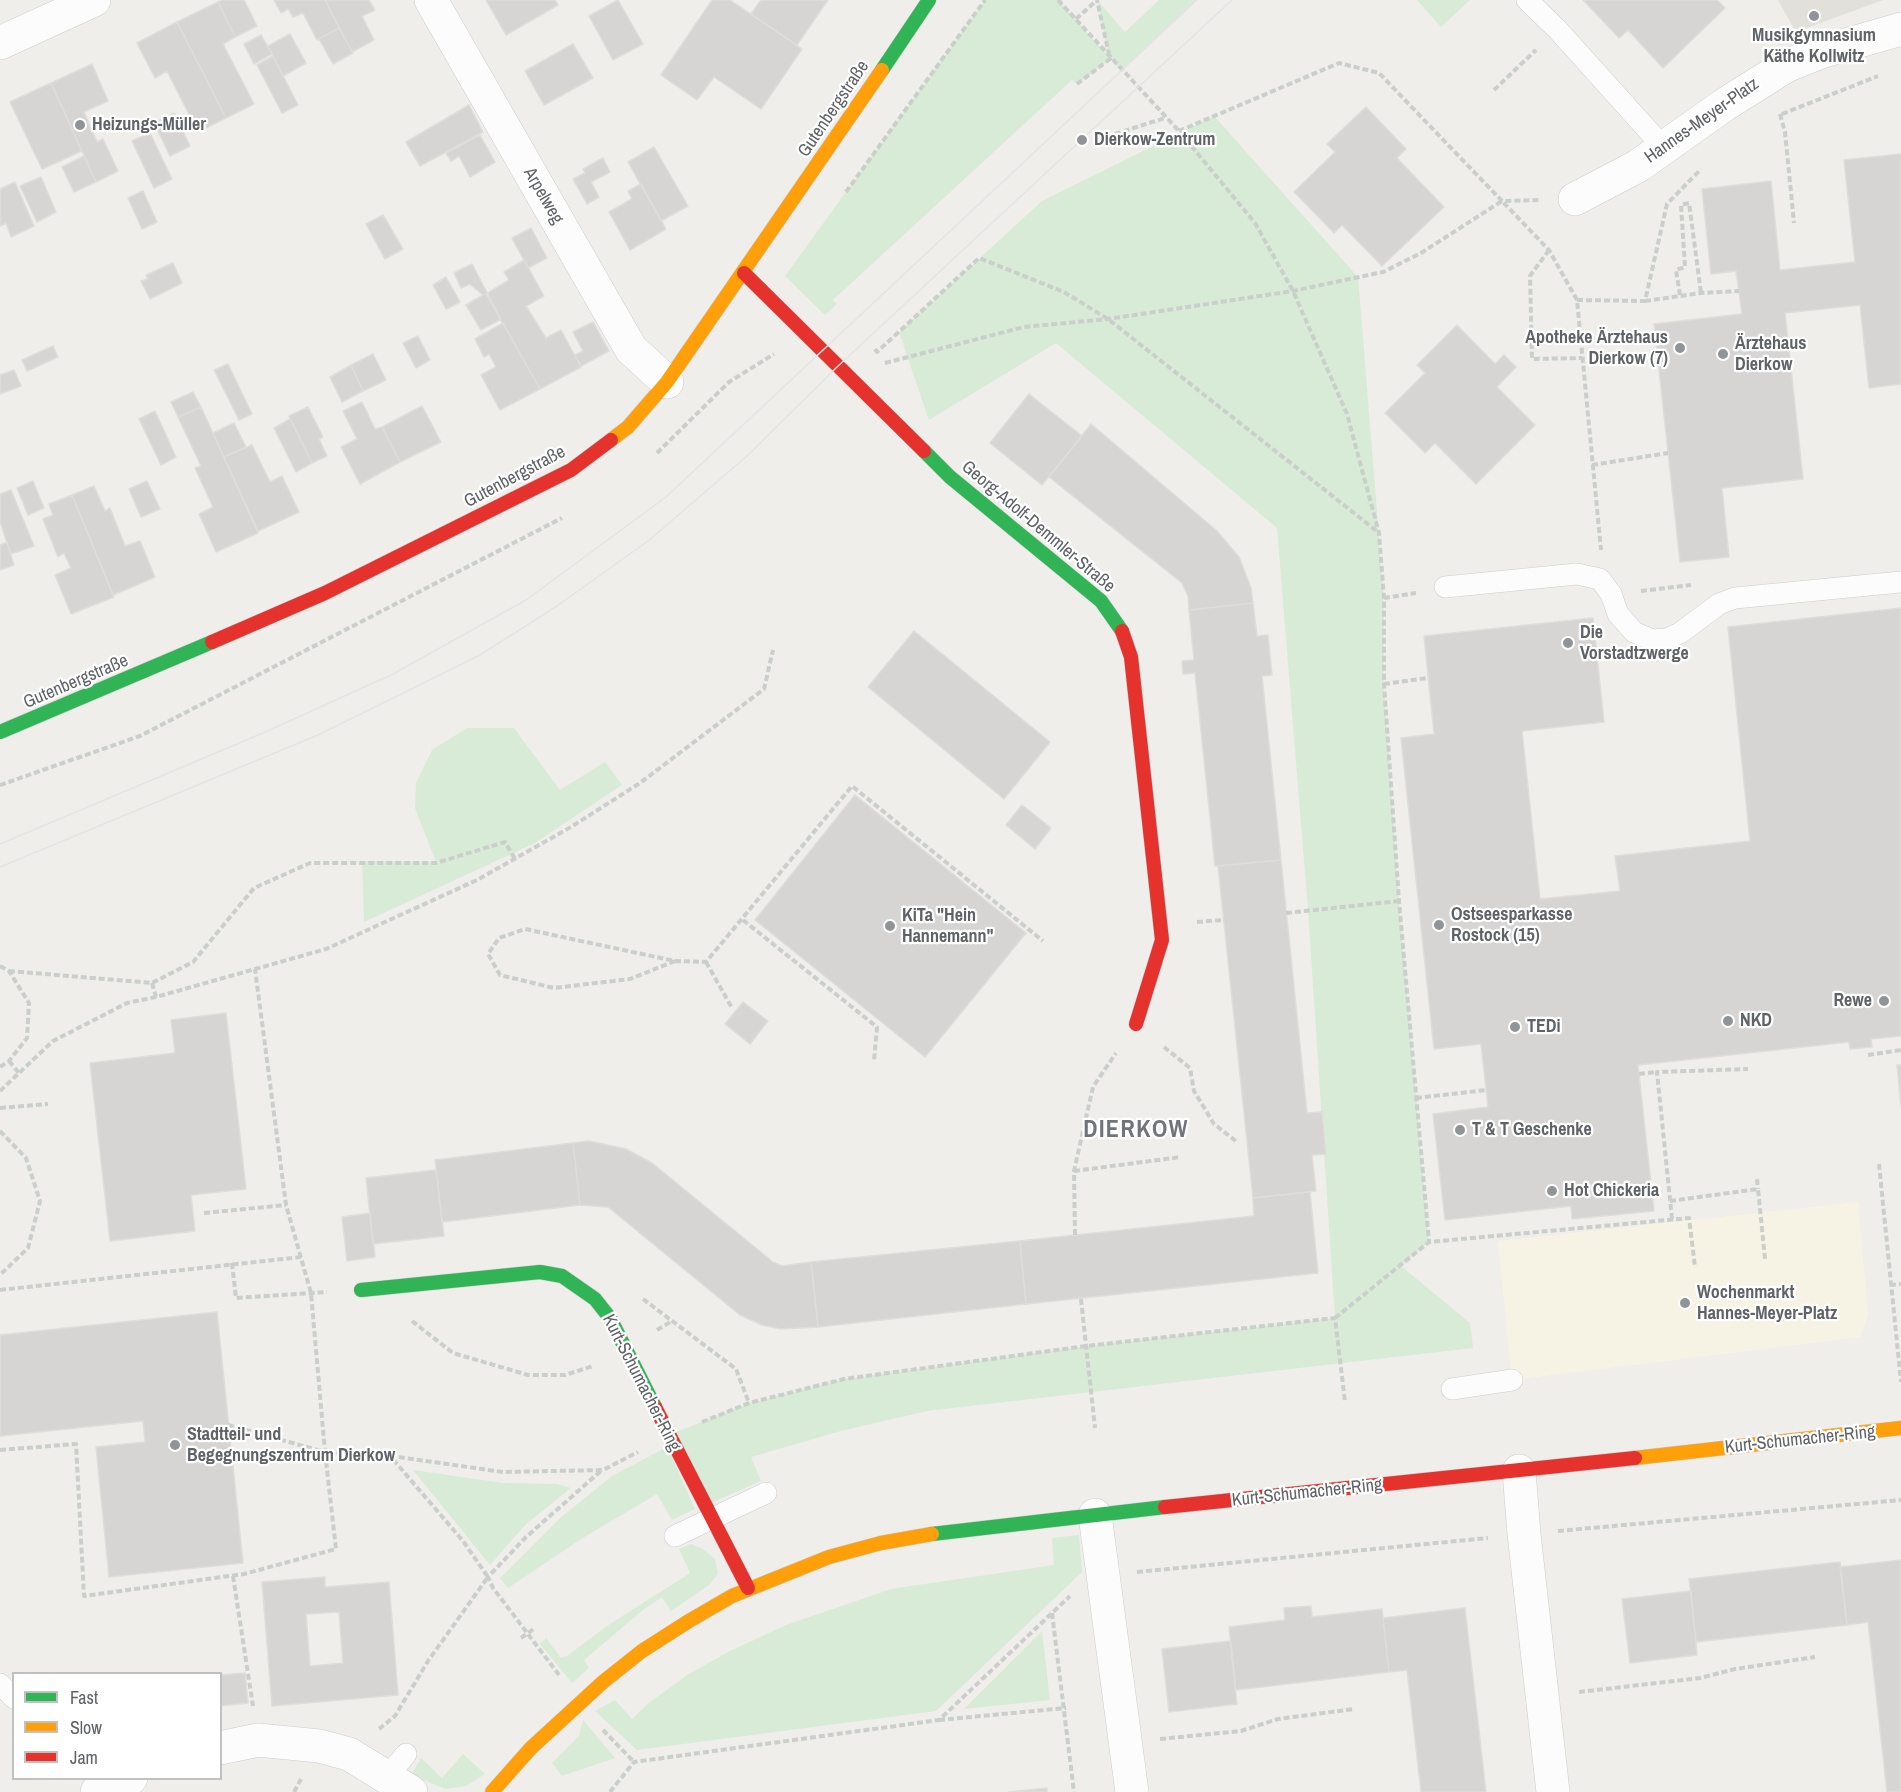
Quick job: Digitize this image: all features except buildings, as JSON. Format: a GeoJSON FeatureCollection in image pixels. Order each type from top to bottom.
{"type":"FeatureCollection","features":[{"type":"Feature","properties":{"kind":"street"},"geometry":{"type":"LineString","coordinates":[[0,43],[94,0]]}},
{"type":"Feature","properties":{"kind":"street","name":"Arpelweg"},"geometry":{"type":"LineString","coordinates":[[430,0],[631,349],[667,382]]}},
{"type":"Feature","properties":{"kind":"street","name":"Gutenbergstraße"},"geometry":{"type":"LineString","coordinates":[[0,732],[38,718],[325,593],[571,470],[628,427],[667,382],[744,273],[929,0]]}},
{"type":"Feature","properties":{"kind":"street","name":"Hannes-Meyer-Platz"},"geometry":{"type":"LineString","coordinates":[[1575,199],[1638,166],[1759,81],[1786,66],[1821,52],[1901,29]]}},
{"type":"Feature","properties":{"kind":"street","name":"Georg-Adolf-Demmler-Straße"},"geometry":{"type":"LineString","coordinates":[[744,273],[950,477],[1101,601],[1126,636],[1131,657],[1162,940],[1136,1024]]}},
{"type":"Feature","properties":{"kind":"street","name":"Kurt-Schumacher-Ring"},"geometry":{"type":"LineString","coordinates":[[361,1290],[540,1272],[562,1276],[595,1299],[610,1318],[710,1518],[748,1588]]}},
{"type":"Feature","properties":{"kind":"street","name":"Kurt-Schumacher-Ring"},"geometry":{"type":"LineString","coordinates":[[492,1792],[531,1748],[642,1651],[748,1588],[811,1564],[881,1543],[949,1531],[1901,1428]]}},
{"type":"Feature","properties":{"kind":"street"},"geometry":{"type":"LineString","coordinates":[[1519,1471],[1553,1792]]}},
{"type":"Feature","properties":{"kind":"street"},"geometry":{"type":"LineString","coordinates":[[1095,1515],[1132,1792]]}},
{"type":"Feature","properties":{"kind":"street"},"geometry":{"type":"LineString","coordinates":[[222,1748],[258,1740],[319,1746],[348,1754],[391,1778]]}},
{"type":"Feature","properties":{"kind":"lane"},"geometry":{"type":"LineString","coordinates":[[1527,0],[1557,29],[1664,148]]}},
{"type":"Feature","properties":{"kind":"lane"},"geometry":{"type":"LineString","coordinates":[[1444,587],[1577,574],[1600,579],[1611,594],[1618,614],[1634,632],[1652,640],[1667,639],[1680,633],[1719,604],[1735,598],[1901,582]]}},
{"type":"Feature","properties":{"kind":"lane"},"geometry":{"type":"LineString","coordinates":[[1452,1389],[1512,1380]]}},
{"type":"Feature","properties":{"kind":"lane"},"geometry":{"type":"LineString","coordinates":[[675,1536],[766,1493]]}},
{"type":"Feature","properties":{"kind":"lane"},"geometry":{"type":"LineString","coordinates":[[0,1684],[12,1696]]}},
{"type":"Feature","properties":{"kind":"path"},"geometry":{"type":"LineString","coordinates":[[840,200],[985,0]]}},
{"type":"Feature","properties":{"kind":"path"},"geometry":{"type":"LineString","coordinates":[[1058,0],[1110,59],[1179,131],[1255,223],[1293,291],[1347,414],[1379,533],[1384,598],[1384,684],[1399,901],[1429,1242]]}},
{"type":"Feature","properties":{"kind":"path"},"geometry":{"type":"LineString","coordinates":[[1076,19],[1097,0],[1110,59]]}},
{"type":"Feature","properties":{"kind":"path"},"geometry":{"type":"LineString","coordinates":[[1077,84],[1110,59]]}},
{"type":"Feature","properties":{"kind":"path"},"geometry":{"type":"LineString","coordinates":[[1179,131],[1339,63],[1379,73],[1549,250],[1577,300],[1601,552],[1600,579]]}},
{"type":"Feature","properties":{"kind":"path"},"geometry":{"type":"LineString","coordinates":[[1772,120],[1879,75]]}},
{"type":"Feature","properties":{"kind":"path"},"geometry":{"type":"LineString","coordinates":[[1759,81],[1780,115],[1794,223]]}},
{"type":"Feature","properties":{"kind":"path"},"geometry":{"type":"LineString","coordinates":[[1115,134],[1165,118]]}},
{"type":"Feature","properties":{"kind":"path"},"geometry":{"type":"LineString","coordinates":[[1645,301],[1667,204],[1689,179],[1705,166]]}},
{"type":"Feature","properties":{"kind":"path"},"geometry":{"type":"LineString","coordinates":[[844,374],[1024,327],[1108,319],[1293,291],[1383,272],[1421,253],[1502,201],[1575,199]]}},
{"type":"Feature","properties":{"kind":"path"},"geometry":{"type":"LineString","coordinates":[[1680,296],[1676,270],[1685,267],[1681,205],[1689,203],[1701,293]]}},
{"type":"Feature","properties":{"kind":"path"},"geometry":{"type":"LineString","coordinates":[[1549,250],[1530,276],[1532,359],[1582,358]]}},
{"type":"Feature","properties":{"kind":"path"},"geometry":{"type":"LineString","coordinates":[[844,374],[873,346],[877,352],[979,258],[1064,292],[1108,319],[1379,533]]}},
{"type":"Feature","properties":{"kind":"path"},"geometry":{"type":"LineString","coordinates":[[1577,300],[1645,301],[1701,293],[1739,291]]}},
{"type":"Feature","properties":{"kind":"path"},"geometry":{"type":"LineString","coordinates":[[1592,465],[1668,453]]}},
{"type":"Feature","properties":{"kind":"path"},"geometry":{"type":"LineString","coordinates":[[0,1091],[53,1041],[127,1003],[156,997],[326,949],[477,880],[514,859],[640,783],[764,689],[773,650]]}},
{"type":"Feature","properties":{"kind":"path"},"geometry":{"type":"LineString","coordinates":[[1384,684],[1428,678]]}},
{"type":"Feature","properties":{"kind":"path"},"geometry":{"type":"LineString","coordinates":[[706,962],[852,786],[1043,941]]}},
{"type":"Feature","properties":{"kind":"path"},"geometry":{"type":"LineString","coordinates":[[0,966],[9,971],[152,983],[193,962],[254,888],[310,862],[436,863],[505,842],[514,859]]}},
{"type":"Feature","properties":{"kind":"path"},"geometry":{"type":"LineString","coordinates":[[1286,913],[1399,901]]}},
{"type":"Feature","properties":{"kind":"path"},"geometry":{"type":"LineString","coordinates":[[743,920],[876,1027],[874,1061]]}},
{"type":"Feature","properties":{"kind":"path"},"geometry":{"type":"LineString","coordinates":[[675,961],[630,979],[554,988],[500,975],[488,954],[499,938],[525,929],[675,961],[706,962]]}},
{"type":"Feature","properties":{"kind":"path"},"geometry":{"type":"LineString","coordinates":[[706,962],[732,1008]]}},
{"type":"Feature","properties":{"kind":"path"},"geometry":{"type":"LineString","coordinates":[[0,1450],[76,1444],[84,1596],[233,1576],[336,1549],[311,1293],[286,1205],[255,969]]}},
{"type":"Feature","properties":{"kind":"path"},"geometry":{"type":"LineString","coordinates":[[0,1067],[9,1061],[27,1038],[29,1003],[9,971]]}},
{"type":"Feature","properties":{"kind":"path"},"geometry":{"type":"LineString","coordinates":[[152,983],[156,997]]}},
{"type":"Feature","properties":{"kind":"path"},"geometry":{"type":"LineString","coordinates":[[1075,1235],[1074,1171],[1093,1087],[1136,1024],[1190,1068],[1194,1091],[1214,1124],[1238,1142]]}},
{"type":"Feature","properties":{"kind":"path"},"geometry":{"type":"LineString","coordinates":[[1868,1055],[1901,1050]]}},
{"type":"Feature","properties":{"kind":"path"},"geometry":{"type":"LineString","coordinates":[[9,1061],[19,1073]]}},
{"type":"Feature","properties":{"kind":"path"},"geometry":{"type":"LineString","coordinates":[[1639,1074],[1748,1069]]}},
{"type":"Feature","properties":{"kind":"path"},"geometry":{"type":"LineString","coordinates":[[1657,1072],[1672,1219]]}},
{"type":"Feature","properties":{"kind":"path"},"geometry":{"type":"LineString","coordinates":[[1416,1098],[1486,1090]]}},
{"type":"Feature","properties":{"kind":"path"},"geometry":{"type":"LineString","coordinates":[[0,1108],[48,1104]]}},
{"type":"Feature","properties":{"kind":"path"},"geometry":{"type":"LineString","coordinates":[[0,1131],[26,1158],[40,1201],[28,1248],[0,1275]]}},
{"type":"Feature","properties":{"kind":"path"},"geometry":{"type":"LineString","coordinates":[[1074,1171],[1181,1157]]}},
{"type":"Feature","properties":{"kind":"path"},"geometry":{"type":"LineString","coordinates":[[1879,1164],[1901,1382]]}},
{"type":"Feature","properties":{"kind":"path"},"geometry":{"type":"LineString","coordinates":[[1757,1179],[1765,1259]]}},
{"type":"Feature","properties":{"kind":"path"},"geometry":{"type":"LineString","coordinates":[[1670,1201],[1758,1189]]}},
{"type":"Feature","properties":{"kind":"path"},"geometry":{"type":"LineString","coordinates":[[204,1213],[286,1205]]}},
{"type":"Feature","properties":{"kind":"path"},"geometry":{"type":"LineString","coordinates":[[348,1754],[395,1716],[428,1660],[488,1577],[526,1536],[603,1470],[669,1436],[749,1402],[844,1379],[1086,1346],[1335,1318],[1429,1242],[1689,1218],[1695,1267]]}},
{"type":"Feature","properties":{"kind":"path"},"geometry":{"type":"LineString","coordinates":[[0,1290],[301,1257]]}},
{"type":"Feature","properties":{"kind":"path"},"geometry":{"type":"LineString","coordinates":[[232,1263],[236,1298],[361,1290]]}},
{"type":"Feature","properties":{"kind":"path"},"geometry":{"type":"LineString","coordinates":[[1890,1285],[1901,1284]]}},
{"type":"Feature","properties":{"kind":"path"},"geometry":{"type":"LineString","coordinates":[[388,1287],[403,1312],[424,1332],[453,1353],[528,1375],[565,1375],[596,1365],[672,1322]]}},
{"type":"Feature","properties":{"kind":"path"},"geometry":{"type":"LineString","coordinates":[[634,1292],[736,1369],[749,1402]]}},
{"type":"Feature","properties":{"kind":"path"},"geometry":{"type":"LineString","coordinates":[[1081,1299],[1095,1428]]}},
{"type":"Feature","properties":{"kind":"path"},"geometry":{"type":"LineString","coordinates":[[1335,1318],[1345,1402]]}},
{"type":"Feature","properties":{"kind":"path"},"geometry":{"type":"LineString","coordinates":[[228,1425],[325,1452],[391,1456],[503,1472],[603,1470]]}},
{"type":"Feature","properties":{"kind":"path"},"geometry":{"type":"LineString","coordinates":[[391,1456],[463,1541],[488,1577]]}},
{"type":"Feature","properties":{"kind":"path"},"geometry":{"type":"LineString","coordinates":[[939,1720],[1086,1581],[1103,1576],[1524,1534],[1901,1500]]}},
{"type":"Feature","properties":{"kind":"path"},"geometry":{"type":"LineString","coordinates":[[233,1576],[258,1740]]}},
{"type":"Feature","properties":{"kind":"path"},"geometry":{"type":"LineString","coordinates":[[1052,1613],[1066,1708],[1074,1792]]}},
{"type":"Feature","properties":{"kind":"path"},"geometry":{"type":"LineString","coordinates":[[521,1638],[535,1628]]}},
{"type":"Feature","properties":{"kind":"path"},"geometry":{"type":"LineString","coordinates":[[1542,1696],[1700,1678],[1735,1669],[1815,1657]]}},
{"type":"Feature","properties":{"kind":"path"},"geometry":{"type":"LineString","coordinates":[[610,1792],[634,1762],[939,1720],[1066,1708]]}},
{"type":"Feature","properties":{"kind":"path"},"geometry":{"type":"LineString","coordinates":[[1127,1743],[1241,1731],[1278,1719],[1354,1709]]}},
{"type":"Feature","properties":{"kind":"shaded area","name":"Musikgymnasium Käthe Kollwitz"},"geometry":{"type":"Polygon","coordinates":[[[1778,0],[1883,0],[1796,32],[1778,0]]]}},
{"type":"Feature","properties":{"kind":"shaded area","name":"Wochenmarkt Hannes-Meyer-Platz"},"geometry":{"type":"Polygon","coordinates":[[[1858,1202],[1868,1315],[1860,1337],[1512,1380],[1498,1241],[1858,1202]]]}},
{"type":"Feature","properties":{"kind":"green space"},"geometry":{"type":"Polygon","coordinates":[[[985,0],[1058,0],[1109,57],[1097,0],[1125,32],[1159,0],[1197,0],[1121,71],[1110,59],[1077,84],[1072,80],[833,300],[837,304],[825,315],[785,276],[985,0]]]}},
{"type":"Feature","properties":{"kind":"green space"},"geometry":{"type":"Polygon","coordinates":[[[1417,0],[1470,0],[1441,27],[1417,0]]]}},
{"type":"Feature","properties":{"kind":"green space"},"geometry":{"type":"Polygon","coordinates":[[[1214,116],[1358,277],[1384,598],[1384,684],[1399,901],[1429,1242],[1401,1266],[1470,1323],[1473,1348],[927,1411],[841,1431],[751,1457],[761,1481],[704,1506],[669,1435],[749,1403],[844,1379],[1086,1346],[1335,1318],[1308,910],[1277,528],[1056,343],[929,420],[899,332],[1042,201],[1214,116]]]}},
{"type":"Feature","properties":{"kind":"green space"},"geometry":{"type":"Polygon","coordinates":[[[467,728],[514,728],[560,790],[605,762],[622,785],[535,843],[364,922],[362,861],[436,862],[415,808],[416,783],[432,750],[467,728]]]}},
{"type":"Feature","properties":{"kind":"green space"},"geometry":{"type":"Polygon","coordinates":[[[667,1447],[695,1509],[672,1520],[657,1494],[581,1539],[508,1588],[500,1578],[559,1519],[612,1476],[667,1447]]]}},
{"type":"Feature","properties":{"kind":"green space"},"geometry":{"type":"Polygon","coordinates":[[[413,1470],[503,1483],[556,1484],[571,1488],[525,1525],[490,1565],[413,1470]]]}},
{"type":"Feature","properties":{"kind":"green space"},"geometry":{"type":"Polygon","coordinates":[[[1079,1535],[1082,1572],[936,1711],[637,1750],[595,1711],[615,1700],[632,1719],[650,1702],[689,1674],[728,1652],[786,1625],[891,1589],[1054,1565],[1052,1538],[1079,1535]]]}},
{"type":"Feature","properties":{"kind":"green space"},"geometry":{"type":"Polygon","coordinates":[[[691,1544],[703,1549],[715,1559],[718,1574],[709,1585],[671,1611],[662,1597],[643,1610],[584,1660],[589,1668],[572,1683],[540,1644],[546,1638],[561,1658],[567,1656],[607,1626],[690,1573],[679,1549],[691,1544]]]}},
{"type":"Feature","properties":{"kind":"green space"},"geometry":{"type":"Polygon","coordinates":[[[1042,1631],[1050,1700],[964,1709],[1042,1631]]]}},
{"type":"Feature","properties":{"kind":"green space"},"geometry":{"type":"Polygon","coordinates":[[[583,1720],[615,1758],[562,1776],[552,1763],[579,1736],[583,1720]]]}},
{"type":"Feature","properties":{"kind":"green space"},"geometry":{"type":"Polygon","coordinates":[[[463,1754],[485,1774],[466,1786],[446,1789],[411,1775],[421,1758],[442,1778],[463,1754]]]}},
{"type":"Feature","properties":{"kind":"tram line"},"geometry":{"type":"LineString","coordinates":[[0,844],[263,733],[393,674],[526,600],[666,497],[1197,0]]}},
{"type":"Feature","properties":{"kind":"tram line"},"geometry":{"type":"LineString","coordinates":[[0,867],[318,735],[480,655],[557,606],[648,541],[747,456],[837,367],[1232,0]]}},
{"type":"Feature","properties":{"kind":"traffic: fast"},"geometry":{"type":"LineString","coordinates":[[882,70],[929,0]]}},
{"type":"Feature","properties":{"kind":"traffic: fast"},"geometry":{"type":"LineString","coordinates":[[924,451],[950,477],[1101,601],[1122,631]]}},
{"type":"Feature","properties":{"kind":"traffic: fast"},"geometry":{"type":"LineString","coordinates":[[0,732],[212,642]]}},
{"type":"Feature","properties":{"kind":"traffic: fast"},"geometry":{"type":"LineString","coordinates":[[361,1290],[540,1272],[562,1276],[595,1299],[610,1318],[655,1407]]}},
{"type":"Feature","properties":{"kind":"traffic: fast"},"geometry":{"type":"LineString","coordinates":[[932,1534],[1165,1507]]}},
{"type":"Feature","properties":{"kind":"traffic: slow"},"geometry":{"type":"LineString","coordinates":[[611,440],[628,427],[667,382],[882,70]]}},
{"type":"Feature","properties":{"kind":"traffic: slow"},"geometry":{"type":"LineString","coordinates":[[1635,1458],[1901,1428]]}},
{"type":"Feature","properties":{"kind":"traffic: slow"},"geometry":{"type":"LineString","coordinates":[[492,1792],[531,1748],[603,1682],[642,1651],[689,1621],[732,1596],[829,1557],[881,1543],[932,1534]]}},
{"type":"Feature","properties":{"kind":"traffic: jam"},"geometry":{"type":"LineString","coordinates":[[744,273],[924,451]]}},
{"type":"Feature","properties":{"kind":"traffic: jam"},"geometry":{"type":"LineString","coordinates":[[212,642],[325,593],[571,470],[611,440]]}},
{"type":"Feature","properties":{"kind":"traffic: jam"},"geometry":{"type":"LineString","coordinates":[[1122,631],[1131,657],[1162,940],[1136,1024]]}},
{"type":"Feature","properties":{"kind":"traffic: jam"},"geometry":{"type":"LineString","coordinates":[[655,1407],[748,1588]]}},
{"type":"Feature","properties":{"kind":"traffic: jam"},"geometry":{"type":"LineString","coordinates":[[1165,1507],[1635,1458]]}},
{"type":"Feature","properties":{"kind":"place","name":"Musikgymnasium Käthe Kollwitz"},"geometry":{"type":"Point","coordinates":[1814,16]}},
{"type":"Feature","properties":{"kind":"place","name":"Heizungs-Müller"},"geometry":{"type":"Point","coordinates":[80,125]}},
{"type":"Feature","properties":{"kind":"place","name":"Dierkow-Zentrum"},"geometry":{"type":"Point","coordinates":[1082,140]}},
{"type":"Feature","properties":{"kind":"place","name":"Apotheke Ärztehaus Dierkow (7)"},"geometry":{"type":"Point","coordinates":[1680,348]}},
{"type":"Feature","properties":{"kind":"place","name":"Ärztehaus Dierkow"},"geometry":{"type":"Point","coordinates":[1723,354]}},
{"type":"Feature","properties":{"kind":"place","name":"Die Vorstadtzwerge"},"geometry":{"type":"Point","coordinates":[1568,643]}},
{"type":"Feature","properties":{"kind":"place","name":"Ostseesparkasse Rostock (15)"},"geometry":{"type":"Point","coordinates":[1439,925]}},
{"type":"Feature","properties":{"kind":"place","name":"KiTa \"Hein Hannemann\""},"geometry":{"type":"Point","coordinates":[890,926]}},
{"type":"Feature","properties":{"kind":"place","name":"Rewe"},"geometry":{"type":"Point","coordinates":[1884,1001]}},
{"type":"Feature","properties":{"kind":"place","name":"NKD"},"geometry":{"type":"Point","coordinates":[1728,1021]}},
{"type":"Feature","properties":{"kind":"place","name":"TEDi"},"geometry":{"type":"Point","coordinates":[1515,1027]}},
{"type":"Feature","properties":{"kind":"place","name":"T & T Geschenke"},"geometry":{"type":"Point","coordinates":[1460,1130]}},
{"type":"Feature","properties":{"kind":"place","name":"Hot Chickeria"},"geometry":{"type":"Point","coordinates":[1552,1191]}},
{"type":"Feature","properties":{"kind":"place","name":"Wochenmarkt Hannes-Meyer-Platz"},"geometry":{"type":"Point","coordinates":[1685,1303]}},
{"type":"Feature","properties":{"kind":"place","name":"Stadtteil- und Begegnungszentrum Dierkow"},"geometry":{"type":"Point","coordinates":[175,1445]}},
{"type":"Feature","properties":{"kind":"district","name":"DIERKOW"},"geometry":{"type":"Point","coordinates":[1136,1131]}}]}
